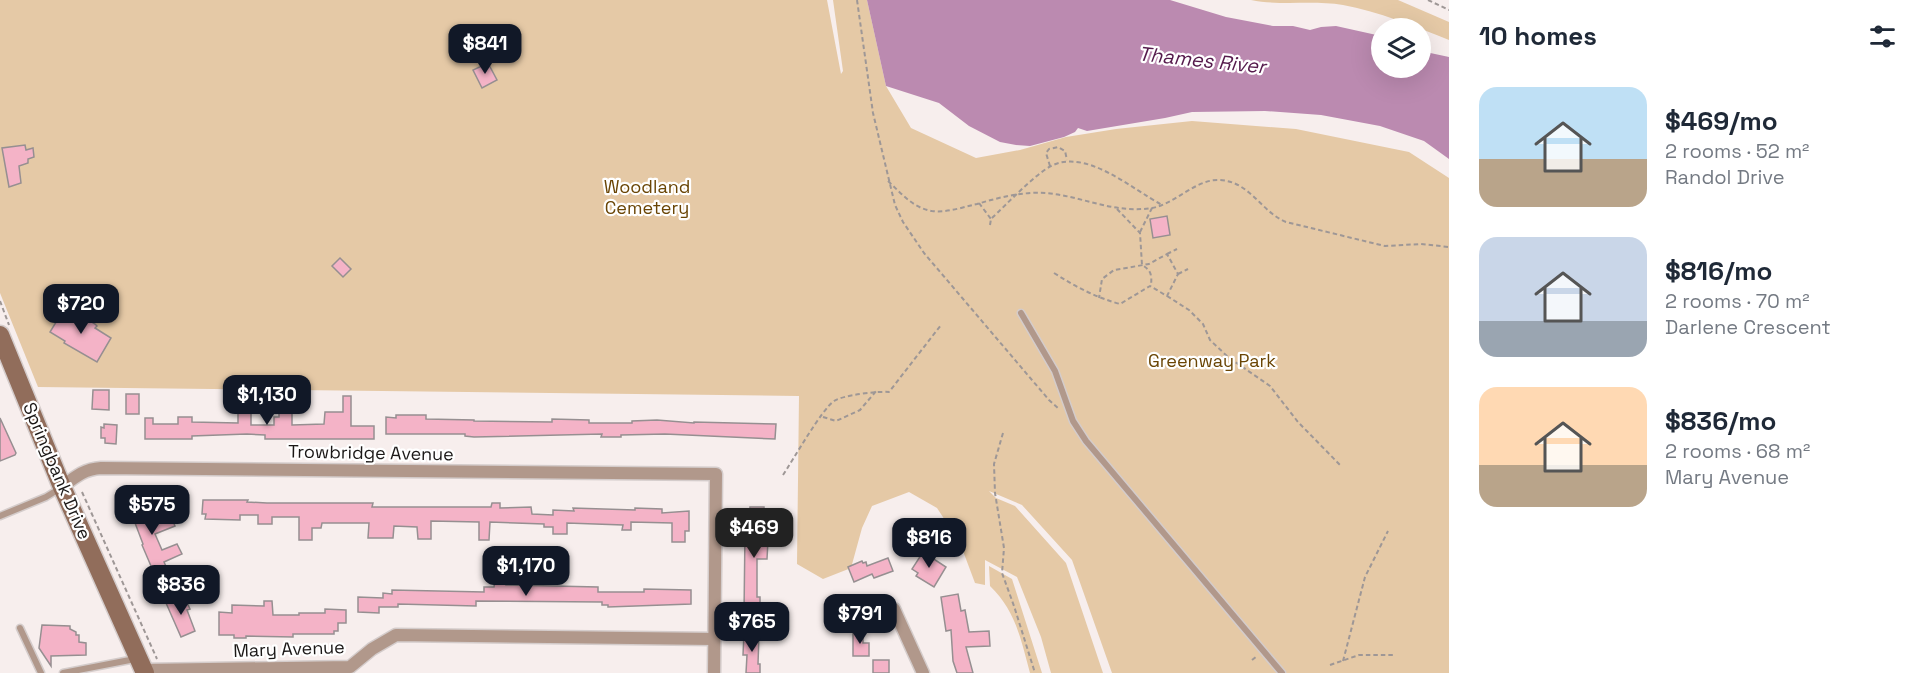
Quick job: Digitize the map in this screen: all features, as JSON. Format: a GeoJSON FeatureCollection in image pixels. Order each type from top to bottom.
{"type":"FeatureCollection","features":[{"type":"Feature","properties":{"kind":"main road","name":"Springbank Drive"},"geometry":{"type":"LineString","coordinates":[[0,335],[62,487],[147,668]]}},
{"type":"Feature","properties":{"kind":"street","name":"Trowbridge Avenue"},"geometry":{"type":"LineString","coordinates":[[62,487],[88,469],[101,468],[716,474],[714,639]]}},
{"type":"Feature","properties":{"kind":"street"},"geometry":{"type":"LineString","coordinates":[[894,609],[923,673]]}},
{"type":"Feature","properties":{"kind":"street","name":"Mary Avenue"},"geometry":{"type":"LineString","coordinates":[[147,668],[351,670],[372,649],[396,635],[714,639]]}},
{"type":"Feature","properties":{"kind":"street"},"geometry":{"type":"LineString","coordinates":[[714,639],[714,673]]}},
{"type":"Feature","properties":{"kind":"lane"},"geometry":{"type":"LineString","coordinates":[[1021,313],[1055,371],[1073,421],[1086,441],[1282,673]]}},
{"type":"Feature","properties":{"kind":"lane"},"geometry":{"type":"LineString","coordinates":[[0,516],[62,487]]}},
{"type":"Feature","properties":{"kind":"lane"},"geometry":{"type":"LineString","coordinates":[[20,628],[41,673]]}},
{"type":"Feature","properties":{"kind":"lane"},"geometry":{"type":"LineString","coordinates":[[63,673],[147,668]]}},
{"type":"Feature","properties":{"kind":"path"},"geometry":{"type":"LineString","coordinates":[[857,0],[873,113],[888,181],[895,206],[903,222],[924,253],[1049,400],[1073,421]]}},
{"type":"Feature","properties":{"kind":"path"},"geometry":{"type":"LineString","coordinates":[[1428,0],[1449,9]]}},
{"type":"Feature","properties":{"kind":"path"},"geometry":{"type":"LineString","coordinates":[[1050,166],[1046,153],[1049,149],[1058,147],[1065,152],[1067,160]]}},
{"type":"Feature","properties":{"kind":"path"},"geometry":{"type":"LineString","coordinates":[[990,225],[992,219],[1016,195],[1050,166],[1067,160],[1093,165],[1162,205]]}},
{"type":"Feature","properties":{"kind":"path"},"geometry":{"type":"LineString","coordinates":[[888,181],[916,206],[930,211],[948,211],[1032,193],[1049,194],[1117,209],[1152,208],[1204,183],[1218,180],[1245,188],[1274,216],[1286,222],[1385,246],[1422,244],[1449,247]]}},
{"type":"Feature","properties":{"kind":"path"},"geometry":{"type":"LineString","coordinates":[[979,203],[992,219]]}},
{"type":"Feature","properties":{"kind":"path"},"geometry":{"type":"LineString","coordinates":[[1142,265],[1140,232],[1152,208]]}},
{"type":"Feature","properties":{"kind":"path"},"geometry":{"type":"LineString","coordinates":[[1117,209],[1140,232]]}},
{"type":"Feature","properties":{"kind":"path"},"geometry":{"type":"LineString","coordinates":[[1099,298],[1100,284],[1105,275],[1114,270],[1142,265],[1177,249]]}},
{"type":"Feature","properties":{"kind":"path"},"geometry":{"type":"LineString","coordinates":[[1167,254],[1178,274]]}},
{"type":"Feature","properties":{"kind":"path"},"geometry":{"type":"LineString","coordinates":[[1054,273],[1081,291],[1120,304],[1150,286],[1152,275],[1142,265]]}},
{"type":"Feature","properties":{"kind":"path"},"geometry":{"type":"LineString","coordinates":[[1167,296],[1178,274],[1188,269]]}},
{"type":"Feature","properties":{"kind":"path"},"geometry":{"type":"LineString","coordinates":[[1150,286],[1189,310],[1203,324],[1210,340],[1228,357],[1270,386],[1298,422],[1340,465]]}},
{"type":"Feature","properties":{"kind":"path"},"geometry":{"type":"LineString","coordinates":[[783,475],[821,416],[834,401],[877,390],[889,392],[941,326]]}},
{"type":"Feature","properties":{"kind":"path"},"geometry":{"type":"LineString","coordinates":[[821,416],[836,421],[860,410],[877,390]]}},
{"type":"Feature","properties":{"kind":"path"},"geometry":{"type":"LineString","coordinates":[[1003,433],[994,465],[995,493],[1004,548],[1002,573],[1035,673]]}},
{"type":"Feature","properties":{"kind":"path"},"geometry":{"type":"LineString","coordinates":[[81,492],[147,668]]}},
{"type":"Feature","properties":{"kind":"path"},"geometry":{"type":"LineString","coordinates":[[1343,661],[1365,577],[1388,531]]}},
{"type":"Feature","properties":{"kind":"path"},"geometry":{"type":"LineString","coordinates":[[1330,665],[1359,655],[1393,655]]}},
{"type":"Feature","properties":{"kind":"green space"},"geometry":{"type":"Polygon","coordinates":[[[0,0],[827,0],[841,74],[843,71],[833,0],[867,0],[886,86],[911,128],[976,158],[1020,150],[1066,137],[1192,121],[1296,129],[1409,152],[1449,178],[1449,673],[1112,673],[1072,560],[1022,505],[989,491],[996,498],[1015,506],[1066,563],[1103,673],[1051,673],[1041,637],[1017,577],[985,560],[985,585],[975,583],[960,543],[937,508],[909,492],[872,506],[862,528],[851,568],[823,579],[797,564],[799,396],[38,387],[0,293],[0,0]]]}},
{"type":"Feature","properties":{"kind":"green space"},"geometry":{"type":"Polygon","coordinates":[[[1251,0],[1398,0],[1449,22],[1449,40],[1431,33],[1431,18],[1391,18],[1343,5],[1251,0]]]}},
{"type":"Feature","properties":{"kind":"green space"},"geometry":{"type":"Polygon","coordinates":[[[989,566],[1012,579],[1042,673],[1030,673],[1012,616],[990,586],[989,566]]]}},
{"type":"Feature","properties":{"kind":"water","name":"Thames River"},"geometry":{"type":"Polygon","coordinates":[[[867,0],[1170,0],[1226,17],[1273,26],[1293,26],[1310,30],[1336,26],[1371,34],[1371,78],[1431,78],[1431,53],[1449,57],[1449,159],[1424,141],[1380,126],[1321,115],[1265,111],[1192,112],[1087,131],[1078,128],[1064,137],[1030,146],[1016,145],[1000,142],[969,126],[939,103],[886,86],[867,0]]]}},
{"type":"Feature","properties":{"kind":"building"},"geometry":{"type":"Polygon","coordinates":[[[488,63],[497,80],[482,88],[473,70],[488,63]]]}},
{"type":"Feature","properties":{"kind":"building"},"geometry":{"type":"Polygon","coordinates":[[[25,145],[26,150],[33,148],[34,157],[28,159],[28,163],[19,166],[21,183],[9,187],[2,148],[25,145]]]}},
{"type":"Feature","properties":{"kind":"building"},"geometry":{"type":"Polygon","coordinates":[[[1167,216],[1170,235],[1153,238],[1150,219],[1167,216]]]}},
{"type":"Feature","properties":{"kind":"building"},"geometry":{"type":"Polygon","coordinates":[[[340,258],[351,269],[343,277],[332,266],[340,258]]]}},
{"type":"Feature","properties":{"kind":"building"},"geometry":{"type":"Polygon","coordinates":[[[64,309],[80,319],[84,317],[97,326],[95,328],[111,338],[97,362],[50,332],[64,309]]]}},
{"type":"Feature","properties":{"kind":"building"},"geometry":{"type":"Polygon","coordinates":[[[93,390],[109,390],[109,410],[92,409],[93,390]]]}},
{"type":"Feature","properties":{"kind":"building"},"geometry":{"type":"Polygon","coordinates":[[[126,394],[139,394],[139,414],[126,414],[126,394]]]}},
{"type":"Feature","properties":{"kind":"building"},"geometry":{"type":"Polygon","coordinates":[[[279,394],[292,394],[292,425],[324,424],[325,412],[343,412],[343,396],[351,396],[351,426],[374,426],[374,439],[265,439],[265,435],[247,434],[192,436],[192,439],[145,439],[145,418],[153,418],[153,424],[178,424],[178,417],[192,417],[192,422],[238,423],[238,412],[251,413],[251,425],[274,425],[274,417],[279,417],[279,394]]]}},
{"type":"Feature","properties":{"kind":"building"},"geometry":{"type":"Polygon","coordinates":[[[396,415],[426,415],[426,419],[474,421],[552,422],[552,419],[589,420],[589,423],[632,423],[632,421],[657,420],[776,424],[775,439],[665,434],[621,435],[621,437],[601,437],[602,434],[474,437],[465,436],[465,434],[386,434],[386,417],[396,418],[396,415]]]}},
{"type":"Feature","properties":{"kind":"building"},"geometry":{"type":"Polygon","coordinates":[[[0,418],[16,453],[0,461],[0,418]]]}},
{"type":"Feature","properties":{"kind":"building"},"geometry":{"type":"Polygon","coordinates":[[[104,424],[117,425],[116,444],[105,443],[105,438],[101,438],[101,427],[104,428],[104,424]]]}},
{"type":"Feature","properties":{"kind":"building"},"geometry":{"type":"Polygon","coordinates":[[[134,488],[144,513],[147,512],[151,522],[170,514],[175,526],[155,534],[162,550],[177,544],[182,554],[164,562],[173,582],[160,587],[129,507],[124,509],[118,494],[134,488]]]}},
{"type":"Feature","properties":{"kind":"building"},"geometry":{"type":"Polygon","coordinates":[[[203,500],[248,500],[247,502],[267,503],[373,503],[372,507],[491,507],[492,503],[500,503],[500,508],[531,507],[532,514],[553,515],[553,510],[574,511],[573,508],[662,509],[662,513],[689,511],[689,531],[685,531],[685,542],[672,542],[672,523],[631,522],[631,530],[622,530],[623,525],[567,523],[567,534],[553,534],[553,527],[544,527],[544,524],[490,522],[489,540],[479,540],[479,522],[431,521],[431,539],[418,539],[417,527],[394,526],[393,538],[368,538],[369,523],[322,523],[321,528],[312,528],[312,540],[299,540],[299,517],[272,517],[272,524],[258,524],[258,515],[240,515],[240,520],[205,519],[206,514],[202,514],[203,500]]]}},
{"type":"Feature","properties":{"kind":"building"},"geometry":{"type":"Polygon","coordinates":[[[750,507],[764,507],[764,540],[768,540],[767,559],[757,559],[757,597],[760,597],[760,615],[744,614],[745,532],[749,532],[750,507]]]}},
{"type":"Feature","properties":{"kind":"building"},"geometry":{"type":"Polygon","coordinates":[[[923,552],[946,567],[934,587],[916,576],[918,573],[912,569],[923,552]]]}},
{"type":"Feature","properties":{"kind":"building"},"geometry":{"type":"Polygon","coordinates":[[[888,558],[893,571],[874,578],[872,574],[854,582],[848,567],[862,561],[866,562],[867,566],[888,558]]]}},
{"type":"Feature","properties":{"kind":"building"},"geometry":{"type":"Polygon","coordinates":[[[495,579],[507,579],[506,585],[598,587],[598,592],[644,592],[644,589],[691,590],[691,604],[608,607],[608,605],[602,605],[602,602],[476,601],[476,606],[398,604],[398,607],[379,607],[379,613],[358,612],[358,597],[383,598],[383,593],[392,594],[392,590],[484,592],[484,587],[494,587],[495,579]]]}},
{"type":"Feature","properties":{"kind":"building"},"geometry":{"type":"Polygon","coordinates":[[[958,594],[961,611],[965,610],[969,632],[989,631],[990,646],[966,647],[973,673],[957,673],[953,661],[951,630],[946,631],[941,597],[958,594]]]}},
{"type":"Feature","properties":{"kind":"building"},"geometry":{"type":"Polygon","coordinates":[[[184,596],[190,609],[187,610],[195,631],[181,637],[166,603],[184,596]]]}},
{"type":"Feature","properties":{"kind":"building"},"geometry":{"type":"Polygon","coordinates":[[[264,601],[272,601],[273,615],[325,613],[325,609],[346,610],[346,623],[338,623],[338,631],[334,631],[334,634],[293,634],[293,637],[246,636],[246,638],[219,635],[219,612],[232,613],[232,605],[264,606],[264,601]]]}},
{"type":"Feature","properties":{"kind":"building"},"geometry":{"type":"Polygon","coordinates":[[[842,609],[858,609],[858,626],[842,626],[842,609]]]}},
{"type":"Feature","properties":{"kind":"building"},"geometry":{"type":"Polygon","coordinates":[[[42,625],[70,626],[76,635],[79,635],[79,642],[86,643],[86,655],[51,656],[51,666],[39,648],[42,625]]]}},
{"type":"Feature","properties":{"kind":"building"},"geometry":{"type":"Polygon","coordinates":[[[853,632],[863,632],[863,643],[869,643],[869,656],[853,656],[853,632]]]}},
{"type":"Feature","properties":{"kind":"building"},"geometry":{"type":"Polygon","coordinates":[[[744,633],[759,634],[760,673],[746,673],[747,655],[743,655],[744,633]]]}},
{"type":"Feature","properties":{"kind":"building"},"geometry":{"type":"Polygon","coordinates":[[[873,660],[889,660],[889,673],[873,673],[873,660]]]}},
{"type":"Feature","properties":{"kind":"park label","name":"Woodland Cemetery"},"geometry":{"type":"Point","coordinates":[647,198]}},
{"type":"Feature","properties":{"kind":"park label","name":"Greenway Park"},"geometry":{"type":"Point","coordinates":[1212,361]}}]}
